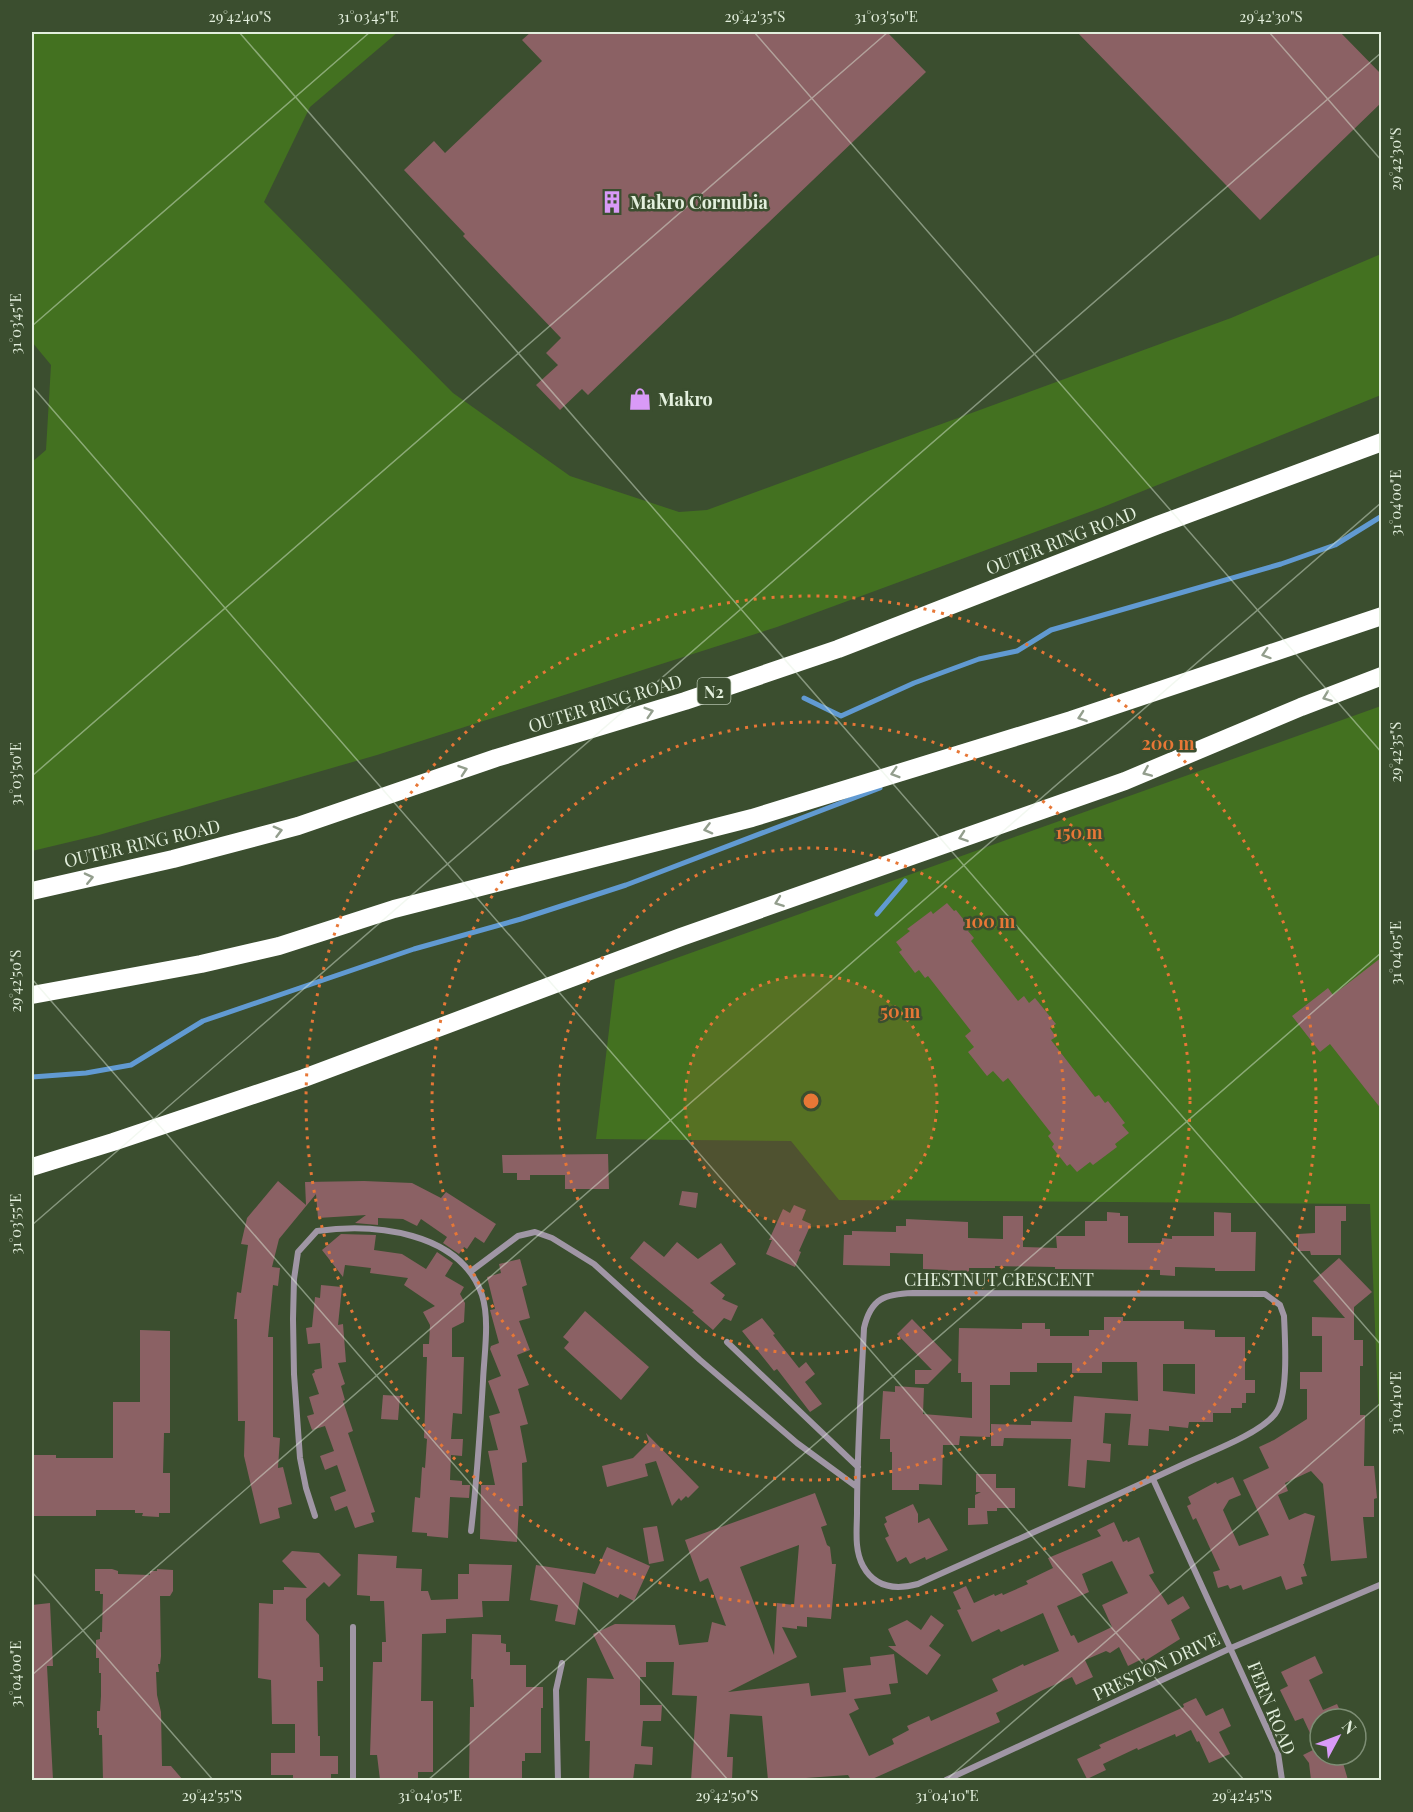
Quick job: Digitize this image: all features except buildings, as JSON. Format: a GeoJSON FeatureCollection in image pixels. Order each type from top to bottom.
{"type":"FeatureCollection","features":[{"type":"Feature","properties":{"kind":"highway","name":"OUTER RING ROAD"},"geometry":{"type":"LineString","coordinates":[[32,891],[173,859],[298,826],[496,758],[685,701],[838,650],[1158,525],[1382,442]]}},
{"type":"Feature","properties":{"kind":"highway"},"geometry":{"type":"LineString","coordinates":[[32,994],[201,964],[279,945],[394,909],[752,818],[1071,720],[1382,616]]}},
{"type":"Feature","properties":{"kind":"highway"},"geometry":{"type":"LineString","coordinates":[[32,1167],[304,1078],[681,937],[1125,781],[1301,706],[1382,676]]}},
{"type":"Feature","properties":{"kind":"street"},"geometry":{"type":"LineString","coordinates":[[315,1516],[300,1458],[294,1374],[294,1279],[298,1252],[317,1231],[338,1228],[370,1228],[409,1234],[437,1246],[462,1262],[482,1295],[486,1327],[478,1468],[471,1531]]}},
{"type":"Feature","properties":{"kind":"street"},"geometry":{"type":"LineString","coordinates":[[470,1272],[518,1236],[535,1232],[552,1238],[594,1264],[700,1360],[797,1443],[857,1487]]}},
{"type":"Feature","properties":{"kind":"street","name":"CHESTNUT CRESCENT"},"geometry":{"type":"LineString","coordinates":[[1254,1293],[1265,1294],[1280,1305],[1285,1330],[1283,1395],[1275,1414],[1260,1428],[1153,1479],[918,1584],[893,1588],[882,1585],[870,1577],[858,1555],[857,1487],[864,1328],[867,1314],[872,1307],[878,1301],[893,1294],[1254,1293]]}},
{"type":"Feature","properties":{"kind":"street"},"geometry":{"type":"LineString","coordinates":[[727,1342],[858,1467]]}},
{"type":"Feature","properties":{"kind":"street"},"geometry":{"type":"LineString","coordinates":[[1153,1479],[1231,1648]]}},
{"type":"Feature","properties":{"kind":"street","name":"PRESTON DRIVE"},"geometry":{"type":"LineString","coordinates":[[946,1780],[1231,1648],[1382,1584]]}},
{"type":"Feature","properties":{"kind":"street"},"geometry":{"type":"LineString","coordinates":[[353,1626],[353,1780]]}},
{"type":"Feature","properties":{"kind":"street","name":"FERN ROAD"},"geometry":{"type":"LineString","coordinates":[[1231,1648],[1278,1753],[1282,1780]]}},
{"type":"Feature","properties":{"kind":"street"},"geometry":{"type":"LineString","coordinates":[[558,1780],[556,1690],[562,1663]]}},
{"type":"Feature","properties":{"kind":"green space"},"geometry":{"type":"Polygon","coordinates":[[[32,32],[398,32],[310,107],[264,202],[453,393],[570,476],[679,512],[707,510],[1231,318],[1381,254],[1381,395],[1103,507],[777,627],[377,755],[99,835],[32,851],[32,462],[46,450],[51,365],[32,342],[32,32]]]}},
{"type":"Feature","properties":{"kind":"green space"},"geometry":{"type":"Polygon","coordinates":[[[1381,706],[1381,1473],[1370,1204],[839,1200],[791,1141],[596,1139],[615,980],[1381,706]]]}},
{"type":"Feature","properties":{"kind":"waterway"},"geometry":{"type":"LineString","coordinates":[[804,698],[841,716],[914,683],[979,659],[1017,651],[1051,630],[1281,564],[1335,545],[1382,516]]}},
{"type":"Feature","properties":{"kind":"waterway"},"geometry":{"type":"LineString","coordinates":[[32,1077],[86,1073],[131,1065],[203,1021],[414,949],[521,919],[626,885],[880,788]]}},
{"type":"Feature","properties":{"kind":"waterway"},"geometry":{"type":"LineString","coordinates":[[877,914],[905,881]]}},
{"type":"Feature","properties":{"kind":"place","name":"Makro Cornubia"},"geometry":{"type":"Point","coordinates":[612,202]}},
{"type":"Feature","properties":{"kind":"place","name":"Makro"},"geometry":{"type":"Point","coordinates":[640,399]}}]}
